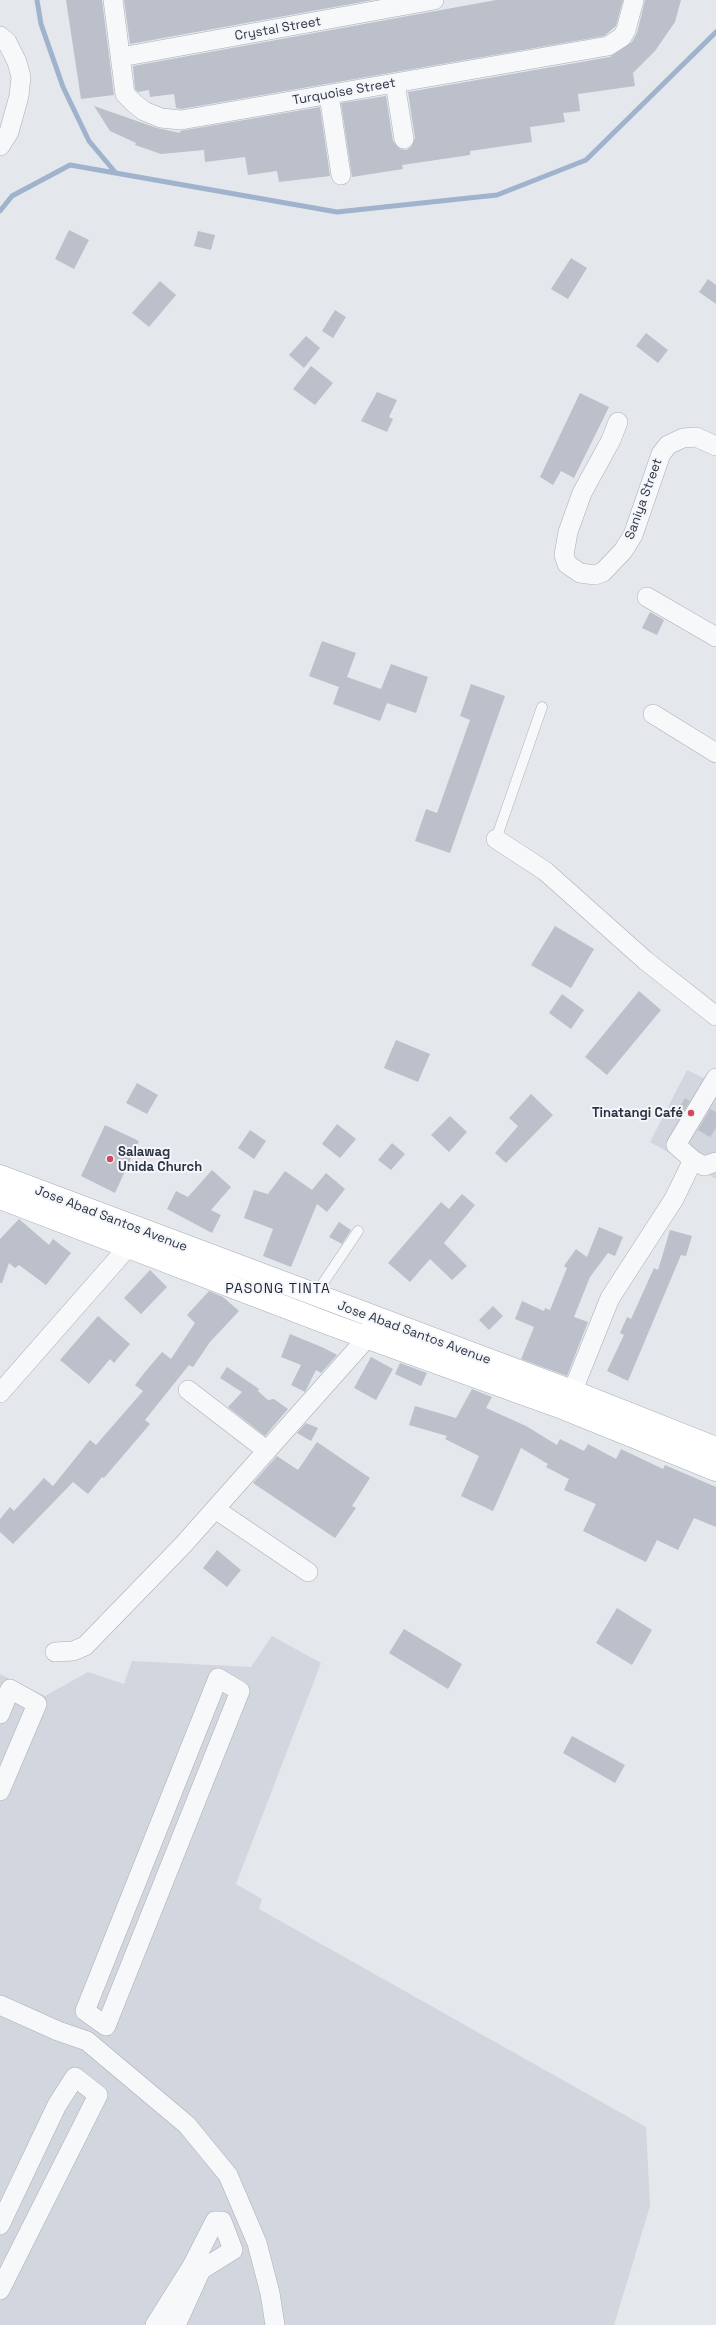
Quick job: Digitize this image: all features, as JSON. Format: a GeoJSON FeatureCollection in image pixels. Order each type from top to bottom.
{"type":"FeatureCollection","features":[{"type":"Feature","properties":{"kind":"main road","name":"Jose Abad Santos Avenue"},"geometry":{"type":"LineString","coordinates":[[0,1176],[131,1238]]}},
{"type":"Feature","properties":{"kind":"main road","name":"Jose Abad Santos Avenue"},"geometry":{"type":"LineString","coordinates":[[0,1198],[131,1238],[310,1306],[367,1338],[568,1400],[716,1448]]}},
{"type":"Feature","properties":{"kind":"main road","name":"Jose Abad Santos Avenue"},"geometry":{"type":"LineString","coordinates":[[310,1306],[376,1317],[568,1400],[716,1470]]}},
{"type":"Feature","properties":{"kind":"street","name":"Turquoise Street"},"geometry":{"type":"LineString","coordinates":[[113,0],[125,94],[144,111],[161,118],[181,120],[608,46],[618,40],[626,30],[634,0]]}},
{"type":"Feature","properties":{"kind":"street","name":"Crystal Street"},"geometry":{"type":"LineString","coordinates":[[121,57],[434,0]]}},
{"type":"Feature","properties":{"kind":"street"},"geometry":{"type":"LineString","coordinates":[[0,36],[7,42],[18,62],[21,77],[19,96],[3,134]]}},
{"type":"Feature","properties":{"kind":"street"},"geometry":{"type":"LineString","coordinates":[[395,83],[404,139]]}},
{"type":"Feature","properties":{"kind":"street"},"geometry":{"type":"LineString","coordinates":[[329,95],[340,175]]}},
{"type":"Feature","properties":{"kind":"street","name":"Saniya Street"},"geometry":{"type":"LineString","coordinates":[[618,422],[582,494],[568,532],[564,555],[567,564],[580,573],[595,575],[603,572],[623,551],[633,535],[660,454],[668,445],[683,438],[696,437],[716,446]]}},
{"type":"Feature","properties":{"kind":"street"},"geometry":{"type":"LineString","coordinates":[[647,597],[716,637]]}},
{"type":"Feature","properties":{"kind":"street"},"geometry":{"type":"LineString","coordinates":[[653,714],[716,753]]}},
{"type":"Feature","properties":{"kind":"street"},"geometry":{"type":"LineString","coordinates":[[496,839],[545,871],[646,962],[716,1016]]}},
{"type":"Feature","properties":{"kind":"street"},"geometry":{"type":"LineString","coordinates":[[716,1078],[676,1145],[693,1160],[704,1166],[716,1162]]}},
{"type":"Feature","properties":{"kind":"street"},"geometry":{"type":"LineString","coordinates":[[568,1400],[577,1383],[610,1298],[674,1200],[693,1160]]}},
{"type":"Feature","properties":{"kind":"street"},"geometry":{"type":"LineString","coordinates":[[0,1393],[131,1238]]}},
{"type":"Feature","properties":{"kind":"street"},"geometry":{"type":"LineString","coordinates":[[55,1652],[73,1651],[85,1646],[183,1545],[367,1338],[376,1317]]}},
{"type":"Feature","properties":{"kind":"street"},"geometry":{"type":"LineString","coordinates":[[188,1390],[266,1450]]}},
{"type":"Feature","properties":{"kind":"street"},"geometry":{"type":"LineString","coordinates":[[215,1509],[308,1572]]}},
{"type":"Feature","properties":{"kind":"street"},"geometry":{"type":"LineString","coordinates":[[218,1678],[240,1691],[106,2026],[96,2019],[85,2011],[218,1678]]}},
{"type":"Feature","properties":{"kind":"street"},"geometry":{"type":"LineString","coordinates":[[0,1714],[10,1689],[37,1704],[0,1791]]}},
{"type":"Feature","properties":{"kind":"street"},"geometry":{"type":"LineString","coordinates":[[0,2005],[58,2031],[87,2041],[187,2124],[228,2176],[257,2244],[270,2294],[275,2325]]}},
{"type":"Feature","properties":{"kind":"street"},"geometry":{"type":"LineString","coordinates":[[87,2041],[96,2019]]}},
{"type":"Feature","properties":{"kind":"street"},"geometry":{"type":"LineString","coordinates":[[0,2225],[57,2105],[75,2077],[98,2095],[0,2290]]}},
{"type":"Feature","properties":{"kind":"street"},"geometry":{"type":"LineString","coordinates":[[156,2325],[192,2266],[215,2221],[222,2221],[233,2250],[201,2270],[176,2325]]}},
{"type":"Feature","properties":{"kind":"lane"},"geometry":{"type":"LineString","coordinates":[[496,839],[542,707]]}},
{"type":"Feature","properties":{"kind":"lane"},"geometry":{"type":"LineString","coordinates":[[310,1306],[358,1231]]}},
{"type":"Feature","properties":{"kind":"shaded area","name":"Tinatangi Café"},"geometry":{"type":"Polygon","coordinates":[[[687,1070],[716,1084],[716,1179],[650,1142],[687,1070]]]}},
{"type":"Feature","properties":{"kind":"shaded area"},"geometry":{"type":"Polygon","coordinates":[[[272,1636],[321,1663],[236,1884],[262,1899],[259,1909],[646,2127],[650,2206],[614,2325],[0,2325],[0,1674],[45,1696],[88,1672],[124,1684],[132,1661],[251,1667],[272,1636]]]}},
{"type":"Feature","properties":{"kind":"building"},"geometry":{"type":"Polygon","coordinates":[[[66,0],[102,0],[114,95],[81,99],[66,0]]]}},
{"type":"Feature","properties":{"kind":"building"},"geometry":{"type":"Polygon","coordinates":[[[124,0],[373,0],[130,44],[124,0]]]}},
{"type":"Feature","properties":{"kind":"building"},"geometry":{"type":"Polygon","coordinates":[[[496,0],[623,0],[616,26],[604,36],[181,109],[176,108],[174,94],[150,97],[149,90],[138,92],[135,89],[133,66],[496,0]]]}},
{"type":"Feature","properties":{"kind":"building"},"geometry":{"type":"Polygon","coordinates":[[[645,0],[681,0],[675,22],[655,51],[633,73],[635,86],[578,94],[580,111],[563,113],[565,122],[530,127],[532,142],[470,151],[470,155],[402,165],[403,169],[352,177],[341,103],[386,96],[393,141],[400,149],[406,150],[411,147],[415,138],[408,92],[610,57],[632,42],[637,33],[645,0]]]}},
{"type":"Feature","properties":{"kind":"building"},"geometry":{"type":"Polygon","coordinates":[[[94,106],[157,128],[180,133],[180,131],[320,107],[330,176],[279,182],[277,171],[248,175],[245,157],[205,162],[204,150],[161,154],[135,145],[136,143],[110,131],[94,106]]]}},
{"type":"Feature","properties":{"kind":"building"},"geometry":{"type":"Polygon","coordinates":[[[69,230],[89,240],[74,269],[55,259],[69,230]]]}},
{"type":"Feature","properties":{"kind":"building"},"geometry":{"type":"Polygon","coordinates":[[[198,231],[215,235],[211,250],[194,246],[198,231]]]}},
{"type":"Feature","properties":{"kind":"building"},"geometry":{"type":"Polygon","coordinates":[[[571,258],[587,268],[568,299],[551,289],[571,258]]]}},
{"type":"Feature","properties":{"kind":"building"},"geometry":{"type":"Polygon","coordinates":[[[708,279],[716,285],[716,304],[699,292],[708,279]]]}},
{"type":"Feature","properties":{"kind":"building"},"geometry":{"type":"Polygon","coordinates":[[[160,281],[176,295],[149,327],[132,313],[160,281]]]}},
{"type":"Feature","properties":{"kind":"building"},"geometry":{"type":"Polygon","coordinates":[[[335,310],[346,317],[333,338],[322,331],[335,310]]]}},
{"type":"Feature","properties":{"kind":"building"},"geometry":{"type":"Polygon","coordinates":[[[646,333],[668,350],[658,363],[636,346],[646,333]]]}},
{"type":"Feature","properties":{"kind":"building"},"geometry":{"type":"Polygon","coordinates":[[[306,336],[320,348],[304,368],[289,355],[306,336]]]}},
{"type":"Feature","properties":{"kind":"building"},"geometry":{"type":"Polygon","coordinates":[[[311,366],[333,383],[315,405],[293,389],[311,366]]]}},
{"type":"Feature","properties":{"kind":"building"},"geometry":{"type":"Polygon","coordinates":[[[377,392],[397,400],[389,417],[393,419],[387,432],[361,421],[377,392]]]}},
{"type":"Feature","properties":{"kind":"building"},"geometry":{"type":"Polygon","coordinates":[[[580,393],[609,407],[574,478],[561,471],[553,485],[540,477],[580,393]]]}},
{"type":"Feature","properties":{"kind":"building"},"geometry":{"type":"Polygon","coordinates":[[[650,612],[664,620],[657,635],[642,628],[650,612]]]}},
{"type":"Feature","properties":{"kind":"building"},"geometry":{"type":"Polygon","coordinates":[[[322,641],[356,653],[347,677],[381,689],[391,664],[428,677],[416,713],[387,703],[380,721],[333,704],[339,687],[309,676],[322,641]]]}},
{"type":"Feature","properties":{"kind":"building"},"geometry":{"type":"Polygon","coordinates":[[[471,684],[505,696],[450,853],[415,841],[426,809],[437,813],[470,720],[460,716],[471,684]]]}},
{"type":"Feature","properties":{"kind":"building"},"geometry":{"type":"Polygon","coordinates":[[[555,926],[594,949],[571,988],[531,965],[555,926]]]}},
{"type":"Feature","properties":{"kind":"building"},"geometry":{"type":"Polygon","coordinates":[[[639,991],[661,1010],[607,1075],[585,1057],[639,991]]]}},
{"type":"Feature","properties":{"kind":"building"},"geometry":{"type":"Polygon","coordinates":[[[562,994],[584,1010],[571,1029],[549,1013],[562,994]]]}},
{"type":"Feature","properties":{"kind":"building"},"geometry":{"type":"Polygon","coordinates":[[[396,1040],[430,1054],[418,1082],[384,1068],[396,1040]]]}},
{"type":"Feature","properties":{"kind":"building"},"geometry":{"type":"Polygon","coordinates":[[[137,1083],[158,1095],[147,1114],[126,1103],[137,1083]]]}},
{"type":"Feature","properties":{"kind":"building"},"geometry":{"type":"Polygon","coordinates":[[[531,1094],[553,1115],[506,1163],[495,1153],[518,1126],[509,1118],[531,1094]]]}},
{"type":"Feature","properties":{"kind":"building"},"geometry":{"type":"Polygon","coordinates":[[[685,1098],[690,1101],[681,1115],[677,1112],[685,1098]]]}},
{"type":"Feature","properties":{"kind":"building"},"geometry":{"type":"Polygon","coordinates":[[[710,1109],[716,1112],[716,1128],[710,1137],[698,1130],[710,1109]]]}},
{"type":"Feature","properties":{"kind":"building"},"geometry":{"type":"Polygon","coordinates":[[[450,1116],[467,1132],[449,1152],[431,1135],[450,1116]]]}},
{"type":"Feature","properties":{"kind":"building"},"geometry":{"type":"Polygon","coordinates":[[[337,1124],[356,1139],[340,1158],[322,1144],[337,1124]]]}},
{"type":"Feature","properties":{"kind":"building","name":"Salawag Unida Church"},"geometry":{"type":"Polygon","coordinates":[[[105,1125],[139,1141],[115,1193],[81,1176],[105,1125]]]}},
{"type":"Feature","properties":{"kind":"building"},"geometry":{"type":"Polygon","coordinates":[[[250,1130],[266,1141],[254,1159],[238,1148],[250,1130]]]}},
{"type":"Feature","properties":{"kind":"building"},"geometry":{"type":"Polygon","coordinates":[[[392,1143],[405,1154],[391,1170],[378,1160],[392,1143]]]}},
{"type":"Feature","properties":{"kind":"building"},"geometry":{"type":"Polygon","coordinates":[[[212,1170],[231,1187],[211,1210],[221,1215],[212,1233],[167,1209],[176,1191],[188,1197],[212,1170]]]}},
{"type":"Feature","properties":{"kind":"building"},"geometry":{"type":"Polygon","coordinates":[[[285,1171],[312,1190],[326,1173],[345,1189],[327,1212],[317,1204],[291,1267],[263,1256],[273,1229],[244,1218],[254,1190],[268,1194],[285,1171]]]}},
{"type":"Feature","properties":{"kind":"building"},"geometry":{"type":"Polygon","coordinates":[[[462,1194],[475,1205],[444,1243],[467,1266],[452,1280],[430,1259],[410,1282],[388,1263],[441,1202],[449,1209],[462,1194]]]}},
{"type":"Feature","properties":{"kind":"building"},"geometry":{"type":"Polygon","coordinates":[[[19,1219],[49,1245],[53,1239],[71,1253],[46,1285],[19,1265],[15,1268],[9,1263],[2,1283],[0,1283],[0,1239],[19,1219]]]}},
{"type":"Feature","properties":{"kind":"building"},"geometry":{"type":"Polygon","coordinates":[[[339,1222],[351,1230],[342,1244],[329,1237],[339,1222]]]}},
{"type":"Feature","properties":{"kind":"building"},"geometry":{"type":"Polygon","coordinates":[[[599,1227],[623,1237],[615,1256],[608,1253],[590,1277],[574,1317],[588,1322],[567,1376],[521,1359],[534,1327],[515,1319],[522,1301],[544,1311],[545,1308],[550,1310],[567,1268],[564,1266],[576,1249],[587,1257],[599,1227]]]}},
{"type":"Feature","properties":{"kind":"building"},"geometry":{"type":"Polygon","coordinates":[[[670,1230],[692,1236],[686,1256],[681,1255],[628,1381],[607,1371],[624,1335],[620,1333],[627,1317],[631,1319],[654,1268],[658,1270],[670,1230]]]}},
{"type":"Feature","properties":{"kind":"building"},"geometry":{"type":"Polygon","coordinates":[[[150,1270],[167,1287],[141,1314],[124,1298],[150,1270]]]}},
{"type":"Feature","properties":{"kind":"building"},"geometry":{"type":"Polygon","coordinates":[[[209,1291],[223,1297],[239,1311],[210,1342],[193,1367],[189,1365],[145,1420],[150,1424],[104,1478],[102,1477],[88,1494],[73,1482],[13,1544],[0,1532],[0,1519],[10,1507],[14,1511],[44,1478],[53,1486],[90,1440],[96,1445],[143,1391],[135,1385],[162,1352],[171,1359],[195,1323],[187,1315],[209,1291]]]}},
{"type":"Feature","properties":{"kind":"building"},"geometry":{"type":"Polygon","coordinates":[[[493,1306],[503,1316],[489,1330],[479,1320],[493,1306]]]}},
{"type":"Feature","properties":{"kind":"building"},"geometry":{"type":"Polygon","coordinates":[[[98,1316],[130,1344],[114,1363],[110,1359],[89,1384],[60,1360],[98,1316]]]}},
{"type":"Feature","properties":{"kind":"building"},"geometry":{"type":"Polygon","coordinates":[[[290,1334],[337,1355],[321,1373],[316,1370],[305,1392],[291,1385],[301,1365],[281,1357],[290,1334]]]}},
{"type":"Feature","properties":{"kind":"building"},"geometry":{"type":"Polygon","coordinates":[[[371,1357],[393,1369],[376,1400],[354,1388],[371,1357]]]}},
{"type":"Feature","properties":{"kind":"building"},"geometry":{"type":"Polygon","coordinates":[[[400,1363],[427,1373],[421,1386],[395,1374],[400,1363]]]}},
{"type":"Feature","properties":{"kind":"building"},"geometry":{"type":"Polygon","coordinates":[[[227,1367],[259,1389],[258,1391],[268,1400],[274,1399],[288,1409],[265,1436],[228,1407],[242,1392],[220,1378],[227,1367]]]}},
{"type":"Feature","properties":{"kind":"building"},"geometry":{"type":"Polygon","coordinates":[[[472,1389],[492,1397],[486,1408],[526,1426],[557,1445],[560,1439],[584,1451],[588,1444],[616,1459],[621,1449],[663,1469],[665,1465],[716,1487],[716,1527],[694,1518],[678,1550],[657,1540],[646,1562],[583,1531],[596,1504],[564,1490],[569,1479],[546,1467],[548,1464],[521,1448],[493,1511],[461,1496],[479,1456],[445,1439],[447,1436],[409,1425],[415,1406],[456,1418],[472,1389]]]}},
{"type":"Feature","properties":{"kind":"building"},"geometry":{"type":"Polygon","coordinates":[[[306,1423],[318,1428],[311,1441],[297,1433],[306,1423]]]}},
{"type":"Feature","properties":{"kind":"building"},"geometry":{"type":"Polygon","coordinates":[[[317,1442],[370,1478],[352,1506],[356,1508],[335,1538],[253,1483],[277,1456],[298,1470],[317,1442]]]}},
{"type":"Feature","properties":{"kind":"building"},"geometry":{"type":"Polygon","coordinates":[[[217,1550],[241,1570],[227,1587],[203,1568],[217,1550]]]}},
{"type":"Feature","properties":{"kind":"building"},"geometry":{"type":"Polygon","coordinates":[[[617,1608],[652,1630],[632,1665],[596,1643],[617,1608]]]}},
{"type":"Feature","properties":{"kind":"building"},"geometry":{"type":"Polygon","coordinates":[[[404,1629],[462,1664],[448,1689],[389,1653],[404,1629]]]}},
{"type":"Feature","properties":{"kind":"building"},"geometry":{"type":"Polygon","coordinates":[[[572,1736],[625,1765],[615,1783],[563,1753],[572,1736]]]}},
{"type":"Feature","properties":{"kind":"waterway"},"geometry":{"type":"LineString","coordinates":[[37,0],[41,24],[63,87],[89,141],[115,172]]}},
{"type":"Feature","properties":{"kind":"waterway"},"geometry":{"type":"LineString","coordinates":[[0,211],[12,196],[70,165],[337,212],[497,195],[586,160],[716,32]]}},
{"type":"Feature","properties":{"kind":"place","name":"Tinatangi Café"},"geometry":{"type":"Point","coordinates":[691,1113]}},
{"type":"Feature","properties":{"kind":"place","name":"Salawag Unida Church"},"geometry":{"type":"Point","coordinates":[110,1159]}},
{"type":"Feature","properties":{"kind":"district","name":"PASONG TINTA"},"geometry":{"type":"Point","coordinates":[278,1289]}}]}
